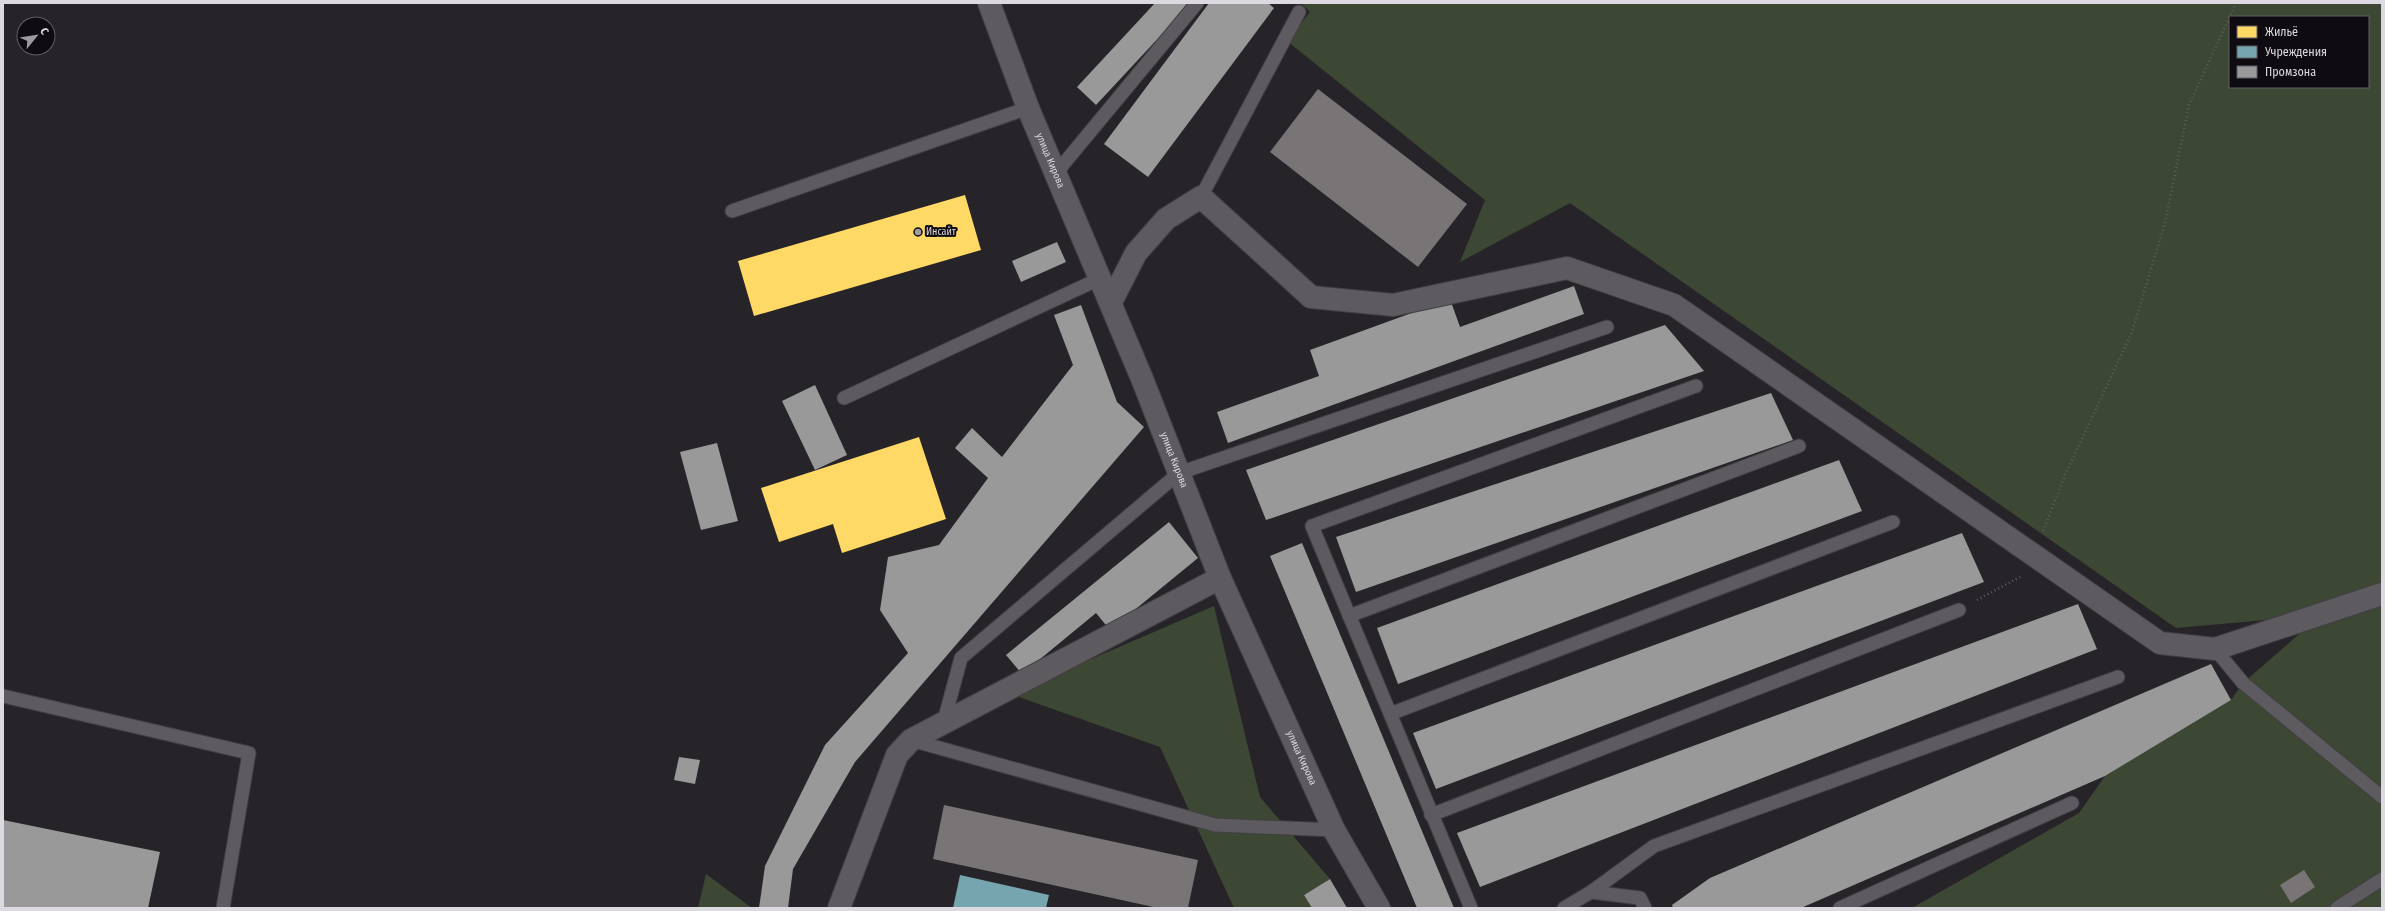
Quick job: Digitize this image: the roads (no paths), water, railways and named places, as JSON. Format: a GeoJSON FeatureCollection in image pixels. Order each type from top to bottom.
{"type":"FeatureCollection","features":[{"type":"Feature","properties":{"kind":"street","name":"улица Кирова"},"geometry":{"type":"LineString","coordinates":[[989,3],[1028,108],[1111,302],[1220,578],[1334,830],[1379,908]]}},
{"type":"Feature","properties":{"kind":"street"},"geometry":{"type":"LineString","coordinates":[[1111,302],[1136,253],[1166,220],[1201,197],[1311,297],[1392,305],[1567,268],[1674,305],[2160,643],[2215,650],[2382,594]]}},
{"type":"Feature","properties":{"kind":"street"},"geometry":{"type":"LineString","coordinates":[[839,908],[897,755],[911,740],[944,721],[1220,578]]}},
{"type":"Feature","properties":{"kind":"lane"},"geometry":{"type":"LineString","coordinates":[[1056,173],[1196,3]]}},
{"type":"Feature","properties":{"kind":"lane"},"geometry":{"type":"LineString","coordinates":[[1201,197],[1299,12]]}},
{"type":"Feature","properties":{"kind":"lane"},"geometry":{"type":"LineString","coordinates":[[732,211],[1028,108]]}},
{"type":"Feature","properties":{"kind":"lane"},"geometry":{"type":"LineString","coordinates":[[844,398],[1101,278]]}},
{"type":"Feature","properties":{"kind":"lane"},"geometry":{"type":"LineString","coordinates":[[944,721],[961,658],[1179,473],[1607,327]]}},
{"type":"Feature","properties":{"kind":"lane"},"geometry":{"type":"LineString","coordinates":[[1471,908],[1312,526],[1696,386]]}},
{"type":"Feature","properties":{"kind":"lane"},"geometry":{"type":"LineString","coordinates":[[1350,616],[1799,446]]}},
{"type":"Feature","properties":{"kind":"lane"},"geometry":{"type":"LineString","coordinates":[[1390,714],[1893,522]]}},
{"type":"Feature","properties":{"kind":"lane"},"geometry":{"type":"LineString","coordinates":[[1431,815],[1959,610]]}},
{"type":"Feature","properties":{"kind":"lane"},"geometry":{"type":"LineString","coordinates":[[2215,650],[2243,683],[2382,796]]}},
{"type":"Feature","properties":{"kind":"lane"},"geometry":{"type":"LineString","coordinates":[[1564,908],[1592,892],[1654,846],[2118,677]]}},
{"type":"Feature","properties":{"kind":"lane"},"geometry":{"type":"LineString","coordinates":[[3,696],[249,753],[223,908]]}},
{"type":"Feature","properties":{"kind":"lane"},"geometry":{"type":"LineString","coordinates":[[911,740],[1215,825],[1334,830]]}},
{"type":"Feature","properties":{"kind":"lane"},"geometry":{"type":"LineString","coordinates":[[1840,908],[2072,803]]}},
{"type":"Feature","properties":{"kind":"lane"},"geometry":{"type":"LineString","coordinates":[[2337,908],[2382,879]]}},
{"type":"Feature","properties":{"kind":"lane"},"geometry":{"type":"LineString","coordinates":[[1592,892],[1640,898],[1645,908]]}},
{"type":"Feature","properties":{"kind":"place","name":"Инсайт"},"geometry":{"type":"Point","coordinates":[918,232]}}]}
